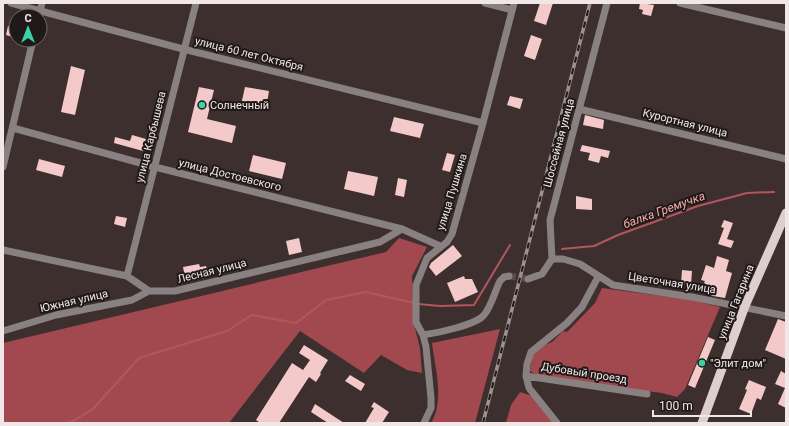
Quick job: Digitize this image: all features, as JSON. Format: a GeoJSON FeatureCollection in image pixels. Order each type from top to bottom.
{"type":"FeatureCollection","features":[{"type":"Feature","properties":{"kind":"main road","name":"улица Гагарина"},"geometry":{"type":"LineString","coordinates":[[702,423],[745,306],[786,213]]}},
{"type":"Feature","properties":{"kind":"street","name":"улица 60 лет Октября"},"geometry":{"type":"LineString","coordinates":[[11,3],[32,8]]}},
{"type":"Feature","properties":{"kind":"street","name":"улица Карбышева"},"geometry":{"type":"LineString","coordinates":[[127,276],[183,49],[196,3]]}},
{"type":"Feature","properties":{"kind":"street"},"geometry":{"type":"LineString","coordinates":[[485,3],[513,7]]}},
{"type":"Feature","properties":{"kind":"street","name":"Шоссейная улица"},"geometry":{"type":"LineString","coordinates":[[552,259],[550,220],[607,3]]}},
{"type":"Feature","properties":{"kind":"street"},"geometry":{"type":"LineString","coordinates":[[680,3],[786,28]]}},
{"type":"Feature","properties":{"kind":"street","name":"улица Пушкина"},"geometry":{"type":"LineString","coordinates":[[424,423],[431,408],[432,398],[423,335],[416,322],[416,285],[428,258],[440,246],[447,242],[452,234],[513,7]]}},
{"type":"Feature","properties":{"kind":"street","name":"улица 60 лет Октября"},"geometry":{"type":"LineString","coordinates":[[48,12],[183,49],[483,123]]}},
{"type":"Feature","properties":{"kind":"street"},"geometry":{"type":"LineString","coordinates":[[3,167],[31,48]]}},
{"type":"Feature","properties":{"kind":"street","name":"Курортная улица"},"geometry":{"type":"LineString","coordinates":[[579,108],[786,159]]}},
{"type":"Feature","properties":{"kind":"street","name":"улица Достоевского"},"geometry":{"type":"LineString","coordinates":[[13,128],[155,167],[402,229],[440,246]]}},
{"type":"Feature","properties":{"kind":"street","name":"Лесная улица"},"geometry":{"type":"LineString","coordinates":[[149,291],[175,291],[380,242],[402,229]]}},
{"type":"Feature","properties":{"kind":"street"},"geometry":{"type":"LineString","coordinates":[[3,250],[127,276],[149,291]]}},
{"type":"Feature","properties":{"kind":"street"},"geometry":{"type":"LineString","coordinates":[[528,279],[542,274],[552,259]]}},
{"type":"Feature","properties":{"kind":"street","name":"Цветочная улица"},"geometry":{"type":"LineString","coordinates":[[552,259],[563,259],[580,264],[598,277],[613,285],[745,306],[786,316]]}},
{"type":"Feature","properties":{"kind":"street"},"geometry":{"type":"LineString","coordinates":[[423,335],[451,329],[485,315],[500,281],[509,276]]}},
{"type":"Feature","properties":{"kind":"street"},"geometry":{"type":"LineString","coordinates":[[526,376],[531,352],[567,323],[582,307],[598,277]]}},
{"type":"Feature","properties":{"kind":"street","name":"Южная улица"},"geometry":{"type":"LineString","coordinates":[[3,331],[56,315],[132,300],[149,291]]}},
{"type":"Feature","properties":{"kind":"street","name":"Дубовый проезд"},"geometry":{"type":"LineString","coordinates":[[557,423],[529,388],[526,376],[647,394]]}},
{"type":"Feature","properties":{"kind":"shaded area"},"geometry":{"type":"Polygon","coordinates":[[[399,238],[427,247],[412,276],[414,324],[420,348],[422,373],[407,370],[381,355],[364,373],[300,331],[229,423],[3,423],[3,343],[386,252],[399,238]]]}},
{"type":"Feature","properties":{"kind":"shaded area"},"geometry":{"type":"Polygon","coordinates":[[[602,288],[692,300],[720,307],[685,389],[677,397],[662,393],[538,376],[530,371],[532,357],[537,348],[552,342],[563,331],[567,332],[595,303],[602,288]]]}},
{"type":"Feature","properties":{"kind":"shaded area"},"geometry":{"type":"Polygon","coordinates":[[[500,329],[475,423],[431,423],[435,414],[438,394],[437,373],[432,343],[500,329]]]}},
{"type":"Feature","properties":{"kind":"shaded area"},"geometry":{"type":"Polygon","coordinates":[[[520,392],[532,396],[553,423],[506,423],[511,405],[520,392]]]}},
{"type":"Feature","properties":{"kind":"building"},"geometry":{"type":"Polygon","coordinates":[[[540,3],[553,3],[546,25],[534,21],[540,3]]]}},
{"type":"Feature","properties":{"kind":"building"},"geometry":{"type":"Polygon","coordinates":[[[640,3],[654,5],[651,16],[642,14],[643,10],[639,9],[640,3]]]}},
{"type":"Feature","properties":{"kind":"building"},"geometry":{"type":"Polygon","coordinates":[[[531,35],[542,39],[535,60],[524,56],[531,35]]]}},
{"type":"Feature","properties":{"kind":"building"},"geometry":{"type":"Polygon","coordinates":[[[71,66],[85,70],[75,115],[61,112],[71,66]]]}},
{"type":"Feature","properties":{"kind":"building","name":"Солнечный"},"geometry":{"type":"Polygon","coordinates":[[[199,87],[214,90],[207,119],[236,126],[232,143],[188,132],[199,87]]]}},
{"type":"Feature","properties":{"kind":"building"},"geometry":{"type":"Polygon","coordinates":[[[245,87],[269,91],[266,109],[241,105],[245,87]]]}},
{"type":"Feature","properties":{"kind":"building"},"geometry":{"type":"Polygon","coordinates":[[[510,96],[523,99],[520,109],[507,105],[510,96]]]}},
{"type":"Feature","properties":{"kind":"building"},"geometry":{"type":"Polygon","coordinates":[[[585,115],[604,120],[603,129],[583,125],[585,115]]]}},
{"type":"Feature","properties":{"kind":"building"},"geometry":{"type":"Polygon","coordinates":[[[394,117],[424,124],[420,138],[390,131],[394,117]]]}},
{"type":"Feature","properties":{"kind":"building"},"geometry":{"type":"Polygon","coordinates":[[[132,135],[146,139],[143,151],[114,143],[115,137],[130,141],[132,135]]]}},
{"type":"Feature","properties":{"kind":"building"},"geometry":{"type":"Polygon","coordinates":[[[582,145],[610,151],[608,158],[601,156],[599,163],[588,160],[590,153],[580,151],[582,145]]]}},
{"type":"Feature","properties":{"kind":"building"},"geometry":{"type":"Polygon","coordinates":[[[447,153],[455,155],[450,172],[442,170],[447,153]]]}},
{"type":"Feature","properties":{"kind":"building"},"geometry":{"type":"Polygon","coordinates":[[[253,155],[286,163],[282,179],[249,171],[253,155]]]}},
{"type":"Feature","properties":{"kind":"building"},"geometry":{"type":"Polygon","coordinates":[[[39,159],[65,166],[62,177],[36,170],[39,159]]]}},
{"type":"Feature","properties":{"kind":"building"},"geometry":{"type":"Polygon","coordinates":[[[348,171],[378,177],[374,196],[344,189],[348,171]]]}},
{"type":"Feature","properties":{"kind":"building"},"geometry":{"type":"Polygon","coordinates":[[[398,178],[407,180],[404,197],[395,195],[398,178]]]}},
{"type":"Feature","properties":{"kind":"building"},"geometry":{"type":"Polygon","coordinates":[[[576,196],[592,199],[592,210],[576,209],[576,196]]]}},
{"type":"Feature","properties":{"kind":"building"},"geometry":{"type":"Polygon","coordinates":[[[116,216],[127,218],[125,227],[114,224],[116,216]]]}},
{"type":"Feature","properties":{"kind":"building"},"geometry":{"type":"Polygon","coordinates":[[[724,220],[733,223],[727,239],[734,241],[731,248],[718,244],[724,228],[721,227],[724,220]]]}},
{"type":"Feature","properties":{"kind":"building"},"geometry":{"type":"Polygon","coordinates":[[[299,238],[302,252],[289,255],[286,241],[299,238]]]}},
{"type":"Feature","properties":{"kind":"building"},"geometry":{"type":"Polygon","coordinates":[[[453,245],[462,256],[436,276],[429,267],[431,263],[453,245]]]}},
{"type":"Feature","properties":{"kind":"building"},"geometry":{"type":"Polygon","coordinates":[[[717,256],[729,260],[726,271],[732,273],[725,298],[713,296],[704,292],[706,284],[704,283],[705,281],[701,280],[706,265],[714,268],[717,256]]]}},
{"type":"Feature","properties":{"kind":"building"},"geometry":{"type":"Polygon","coordinates":[[[199,264],[200,267],[206,266],[209,277],[183,283],[181,273],[184,272],[183,267],[199,264]]]}},
{"type":"Feature","properties":{"kind":"building"},"geometry":{"type":"Polygon","coordinates":[[[682,270],[692,271],[691,285],[681,284],[682,270]]]}},
{"type":"Feature","properties":{"kind":"building"},"geometry":{"type":"Polygon","coordinates":[[[464,276],[465,279],[472,279],[478,292],[455,302],[447,283],[464,276]]]}},
{"type":"Feature","properties":{"kind":"building"},"geometry":{"type":"Polygon","coordinates":[[[778,319],[786,322],[786,359],[765,350],[778,319]]]}},
{"type":"Feature","properties":{"kind":"building","name":"\"Элит дом\""},"geometry":{"type":"Polygon","coordinates":[[[708,337],[715,340],[695,388],[688,385],[708,337]]]}},
{"type":"Feature","properties":{"kind":"building"},"geometry":{"type":"Polygon","coordinates":[[[304,345],[328,360],[320,373],[321,374],[316,382],[309,377],[279,423],[260,423],[256,420],[292,363],[303,370],[310,360],[299,353],[304,345]]]}},
{"type":"Feature","properties":{"kind":"building"},"geometry":{"type":"Polygon","coordinates":[[[781,371],[786,374],[786,408],[778,404],[785,388],[775,384],[781,371]]]}},
{"type":"Feature","properties":{"kind":"building"},"geometry":{"type":"Polygon","coordinates":[[[350,375],[365,384],[361,391],[345,381],[350,375]]]}},
{"type":"Feature","properties":{"kind":"building"},"geometry":{"type":"Polygon","coordinates":[[[749,380],[766,387],[761,400],[757,398],[751,414],[739,409],[747,390],[745,389],[749,380]]]}},
{"type":"Feature","properties":{"kind":"building"},"geometry":{"type":"Polygon","coordinates":[[[374,402],[389,412],[382,423],[365,423],[374,408],[371,407],[374,402]]]}},
{"type":"Feature","properties":{"kind":"building"},"geometry":{"type":"Polygon","coordinates":[[[315,404],[344,423],[328,423],[311,412],[315,404]]]}},
{"type":"Feature","properties":{"kind":"waterway","name":"балка Гремучка"},"geometry":{"type":"LineString","coordinates":[[562,249],[594,246],[618,235],[698,206],[747,193],[774,192]]}},
{"type":"Feature","properties":{"kind":"waterway","name":"балка Гремучка"},"geometry":{"type":"LineString","coordinates":[[418,304],[440,306],[474,305],[510,245]]}},
{"type":"Feature","properties":{"kind":"waterway","name":"балка Гремучка"},"geometry":{"type":"LineString","coordinates":[[69,423],[92,410],[139,358],[227,331],[252,315],[296,323],[326,300],[366,292],[414,303]]}},
{"type":"Feature","properties":{"kind":"tunnel"},"geometry":{"type":"LineString","coordinates":[[509,276],[528,279]]}},
{"type":"Feature","properties":{"kind":"railway"},"geometry":{"type":"LineString","coordinates":[[483,423],[590,3]]}},
{"type":"Feature","properties":{"kind":"place","name":"Солнечный"},"geometry":{"type":"Point","coordinates":[202,105]}},
{"type":"Feature","properties":{"kind":"place","name":"\"Элит дом\""},"geometry":{"type":"Point","coordinates":[702,363]}}]}
